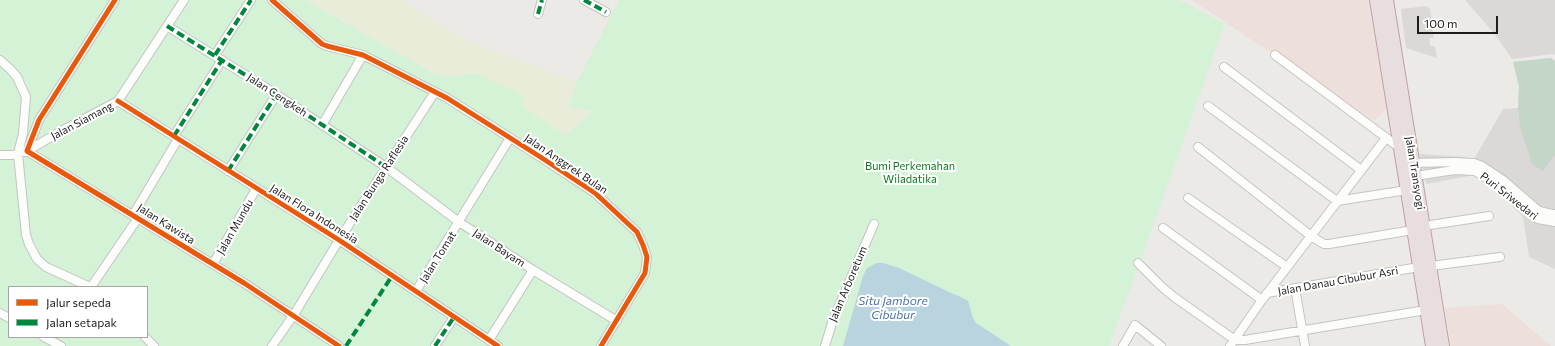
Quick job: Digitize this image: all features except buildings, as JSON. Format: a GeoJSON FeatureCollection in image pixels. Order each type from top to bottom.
{"type":"FeatureCollection","features":[{"type":"Feature","properties":{"kind":"highway","name":"Jalan Transyogi"},"geometry":{"type":"LineString","coordinates":[[1376,0],[1419,163],[1421,176],[1419,267],[1427,281],[1443,346]]}},
{"type":"Feature","properties":{"kind":"highway","name":"Jalan Transyogi"},"geometry":{"type":"LineString","coordinates":[[1387,0],[1388,44],[1400,148],[1407,190],[1419,228]]}},
{"type":"Feature","properties":{"kind":"highway","name":"Jalan Transyogi"},"geometry":{"type":"LineString","coordinates":[[1427,281],[1426,310],[1432,346]]}},
{"type":"Feature","properties":{"kind":"street"},"geometry":{"type":"LineString","coordinates":[[27,151],[39,120],[115,0]]}},
{"type":"Feature","properties":{"kind":"street","name":"Jalan Siamang"},"geometry":{"type":"LineString","coordinates":[[0,155],[18,154],[27,151],[118,101],[184,0]]}},
{"type":"Feature","properties":{"kind":"street"},"geometry":{"type":"LineString","coordinates":[[92,286],[136,217],[176,138],[251,0]]}},
{"type":"Feature","properties":{"kind":"street","name":"Jalan Anggrek Bulan"},"geometry":{"type":"LineString","coordinates":[[272,0],[322,44],[363,55],[447,98],[595,193],[626,221],[639,235],[647,257],[645,273],[602,346]]}},
{"type":"Feature","properties":{"kind":"street"},"geometry":{"type":"LineString","coordinates":[[538,14],[542,0]]}},
{"type":"Feature","properties":{"kind":"street"},"geometry":{"type":"LineString","coordinates":[[584,0],[606,12]]}},
{"type":"Feature","properties":{"kind":"street","name":"Jalan Cengkeh"},"geometry":{"type":"LineString","coordinates":[[167,26],[276,94],[386,168]]}},
{"type":"Feature","properties":{"kind":"street"},"geometry":{"type":"LineString","coordinates":[[322,125],[363,55]]}},
{"type":"Feature","properties":{"kind":"street"},"geometry":{"type":"LineString","coordinates":[[1275,55],[1400,148]]}},
{"type":"Feature","properties":{"kind":"street"},"geometry":{"type":"LineString","coordinates":[[0,60],[17,77],[26,97],[23,132],[18,154],[26,235],[32,252],[49,270],[89,286]]}},
{"type":"Feature","properties":{"kind":"street"},"geometry":{"type":"LineString","coordinates":[[1224,67],[1361,170]]}},
{"type":"Feature","properties":{"kind":"street","name":"Jalan Bunga Raflesia"},"geometry":{"type":"LineString","coordinates":[[272,346],[435,92]]}},
{"type":"Feature","properties":{"kind":"street"},"geometry":{"type":"LineString","coordinates":[[228,171],[276,94]]}},
{"type":"Feature","properties":{"kind":"street","name":"Jalan Flora Indonesia"},"geometry":{"type":"LineString","coordinates":[[118,101],[339,240],[498,346]]}},
{"type":"Feature","properties":{"kind":"street"},"geometry":{"type":"LineString","coordinates":[[1208,106],[1337,201],[1407,190]]}},
{"type":"Feature","properties":{"kind":"street","name":"Jalan Tomat"},"geometry":{"type":"LineString","coordinates":[[416,291],[510,138]]}},
{"type":"Feature","properties":{"kind":"street"},"geometry":{"type":"LineString","coordinates":[[1233,343],[1287,267],[1386,138]]}},
{"type":"Feature","properties":{"kind":"street"},"geometry":{"type":"LineString","coordinates":[[1198,147],[1311,236],[1318,241],[1329,244],[1489,216]]}},
{"type":"Feature","properties":{"kind":"street","name":"Jalan Kawista"},"geometry":{"type":"LineString","coordinates":[[27,151],[213,264],[339,346]]}},
{"type":"Feature","properties":{"kind":"street","name":"Puri Sriwedari"},"geometry":{"type":"LineString","coordinates":[[1419,163],[1454,166],[1480,172],[1509,190],[1538,211],[1548,214],[1555,214]]}},
{"type":"Feature","properties":{"kind":"street","name":"Puri Sriwedari"},"geometry":{"type":"LineString","coordinates":[[1421,176],[1454,166]]}},
{"type":"Feature","properties":{"kind":"street","name":"Jalan Bayam"},"geometry":{"type":"LineString","coordinates":[[386,168],[459,222],[533,270],[617,321]]}},
{"type":"Feature","properties":{"kind":"street","name":"Jalan Mundu"},"geometry":{"type":"LineString","coordinates":[[213,264],[256,189]]}},
{"type":"Feature","properties":{"kind":"street","name":"Puri Sriwedari"},"geometry":{"type":"LineString","coordinates":[[1509,190],[1538,219],[1555,222]]}},
{"type":"Feature","properties":{"kind":"street"},"geometry":{"type":"LineString","coordinates":[[1188,198],[1287,267]]}},
{"type":"Feature","properties":{"kind":"street","name":"Jalan Arboretum"},"geometry":{"type":"LineString","coordinates":[[825,346],[833,320],[874,224]]}},
{"type":"Feature","properties":{"kind":"street"},"geometry":{"type":"LineString","coordinates":[[1163,228],[1265,297]]}},
{"type":"Feature","properties":{"kind":"street","name":"Jalan Danau Cibubur Asri"},"geometry":{"type":"LineString","coordinates":[[1265,297],[1295,288],[1419,267],[1500,257]]}},
{"type":"Feature","properties":{"kind":"street"},"geometry":{"type":"LineString","coordinates":[[1138,263],[1174,297],[1233,343]]}},
{"type":"Feature","properties":{"kind":"street"},"geometry":{"type":"LineString","coordinates":[[489,340],[533,270]]}},
{"type":"Feature","properties":{"kind":"street"},"geometry":{"type":"LineString","coordinates":[[1295,288],[1305,346]]}},
{"type":"Feature","properties":{"kind":"street"},"geometry":{"type":"LineString","coordinates":[[1233,343],[1426,310]]}},
{"type":"Feature","properties":{"kind":"street"},"geometry":{"type":"LineString","coordinates":[[435,346],[454,317]]}},
{"type":"Feature","properties":{"kind":"street"},"geometry":{"type":"LineString","coordinates":[[1123,346],[1135,325],[1161,346]]}},
{"type":"Feature","properties":{"kind":"street"},"geometry":{"type":"LineString","coordinates":[[46,338],[61,346]]}},
{"type":"Feature","properties":{"kind":"street"},"geometry":{"type":"LineString","coordinates":[[146,338],[154,346]]}},
{"type":"Feature","properties":{"kind":"shaded area"},"geometry":{"type":"Polygon","coordinates":[[[1192,0],[1369,0],[1387,108],[1374,121],[1192,0]]]}},
{"type":"Feature","properties":{"kind":"shaded area"},"geometry":{"type":"Polygon","coordinates":[[[1465,0],[1555,0],[1555,55],[1512,59],[1494,33],[1465,0]]]}},
{"type":"Feature","properties":{"kind":"shaded area"},"geometry":{"type":"Polygon","coordinates":[[[1426,6],[1430,9],[1434,38],[1429,38],[1430,46],[1435,46],[1437,58],[1406,48],[1401,9],[1426,6]]]}},
{"type":"Feature","properties":{"kind":"shaded area"},"geometry":{"type":"Polygon","coordinates":[[[1551,58],[1555,61],[1555,269],[1529,257],[1523,217],[1493,187],[1475,175],[1426,184],[1420,154],[1466,157],[1473,161],[1503,109],[1518,108],[1519,86],[1513,62],[1551,58]]]}},
{"type":"Feature","properties":{"kind":"shaded area"},"geometry":{"type":"Polygon","coordinates":[[[1502,304],[1551,346],[1451,346],[1444,308],[1502,304]]]}},
{"type":"Feature","properties":{"kind":"green space","name":"Bumi Perkemahan Wiladatika"},"geometry":{"type":"Polygon","coordinates":[[[0,0],[305,0],[436,75],[459,76],[476,73],[524,96],[522,106],[565,135],[593,111],[569,107],[577,82],[619,0],[1179,0],[1225,23],[1109,346],[0,346],[0,0]]]}},
{"type":"Feature","properties":{"kind":"green space"},"geometry":{"type":"Polygon","coordinates":[[[305,0],[402,0],[463,39],[577,82],[569,107],[593,111],[565,135],[521,106],[523,96],[476,73],[459,76],[436,75],[305,0]]]}},
{"type":"Feature","properties":{"kind":"green space"},"geometry":{"type":"Polygon","coordinates":[[[1551,58],[1555,61],[1555,155],[1543,171],[1532,164],[1520,127],[1518,108],[1519,86],[1513,62],[1551,58]]]}},
{"type":"Feature","properties":{"kind":"water","name":"Situ Jambore Cibubur"},"geometry":{"type":"Polygon","coordinates":[[[877,263],[883,263],[899,268],[968,301],[976,323],[1011,346],[843,346],[863,276],[867,268],[877,263]]]}},
{"type":"Feature","properties":{"kind":"marked path"},"geometry":{"type":"LineString","coordinates":[[215,55],[251,0]]}},
{"type":"Feature","properties":{"kind":"marked path"},"geometry":{"type":"LineString","coordinates":[[538,14],[542,0]]}},
{"type":"Feature","properties":{"kind":"marked path"},"geometry":{"type":"LineString","coordinates":[[584,0],[606,12]]}},
{"type":"Feature","properties":{"kind":"marked path"},"geometry":{"type":"LineString","coordinates":[[167,26],[271,91],[386,167]]}},
{"type":"Feature","properties":{"kind":"marked path"},"geometry":{"type":"LineString","coordinates":[[174,136],[222,60]]}},
{"type":"Feature","properties":{"kind":"marked path"},"geometry":{"type":"LineString","coordinates":[[228,171],[276,95]]}},
{"type":"Feature","properties":{"kind":"marked path"},"geometry":{"type":"LineString","coordinates":[[346,346],[392,276]]}},
{"type":"Feature","properties":{"kind":"marked path"},"geometry":{"type":"LineString","coordinates":[[435,346],[454,317]]}},
{"type":"Feature","properties":{"kind":"cycle path"},"geometry":{"type":"LineString","coordinates":[[115,0],[39,120],[27,151],[244,283],[339,346]]}},
{"type":"Feature","properties":{"kind":"cycle path"},"geometry":{"type":"LineString","coordinates":[[272,0],[322,44],[363,55],[447,98],[542,158],[595,193],[637,232],[647,257],[645,273],[601,346]]}},
{"type":"Feature","properties":{"kind":"cycle path"},"geometry":{"type":"LineString","coordinates":[[118,101],[339,240],[498,346]]}}]}
